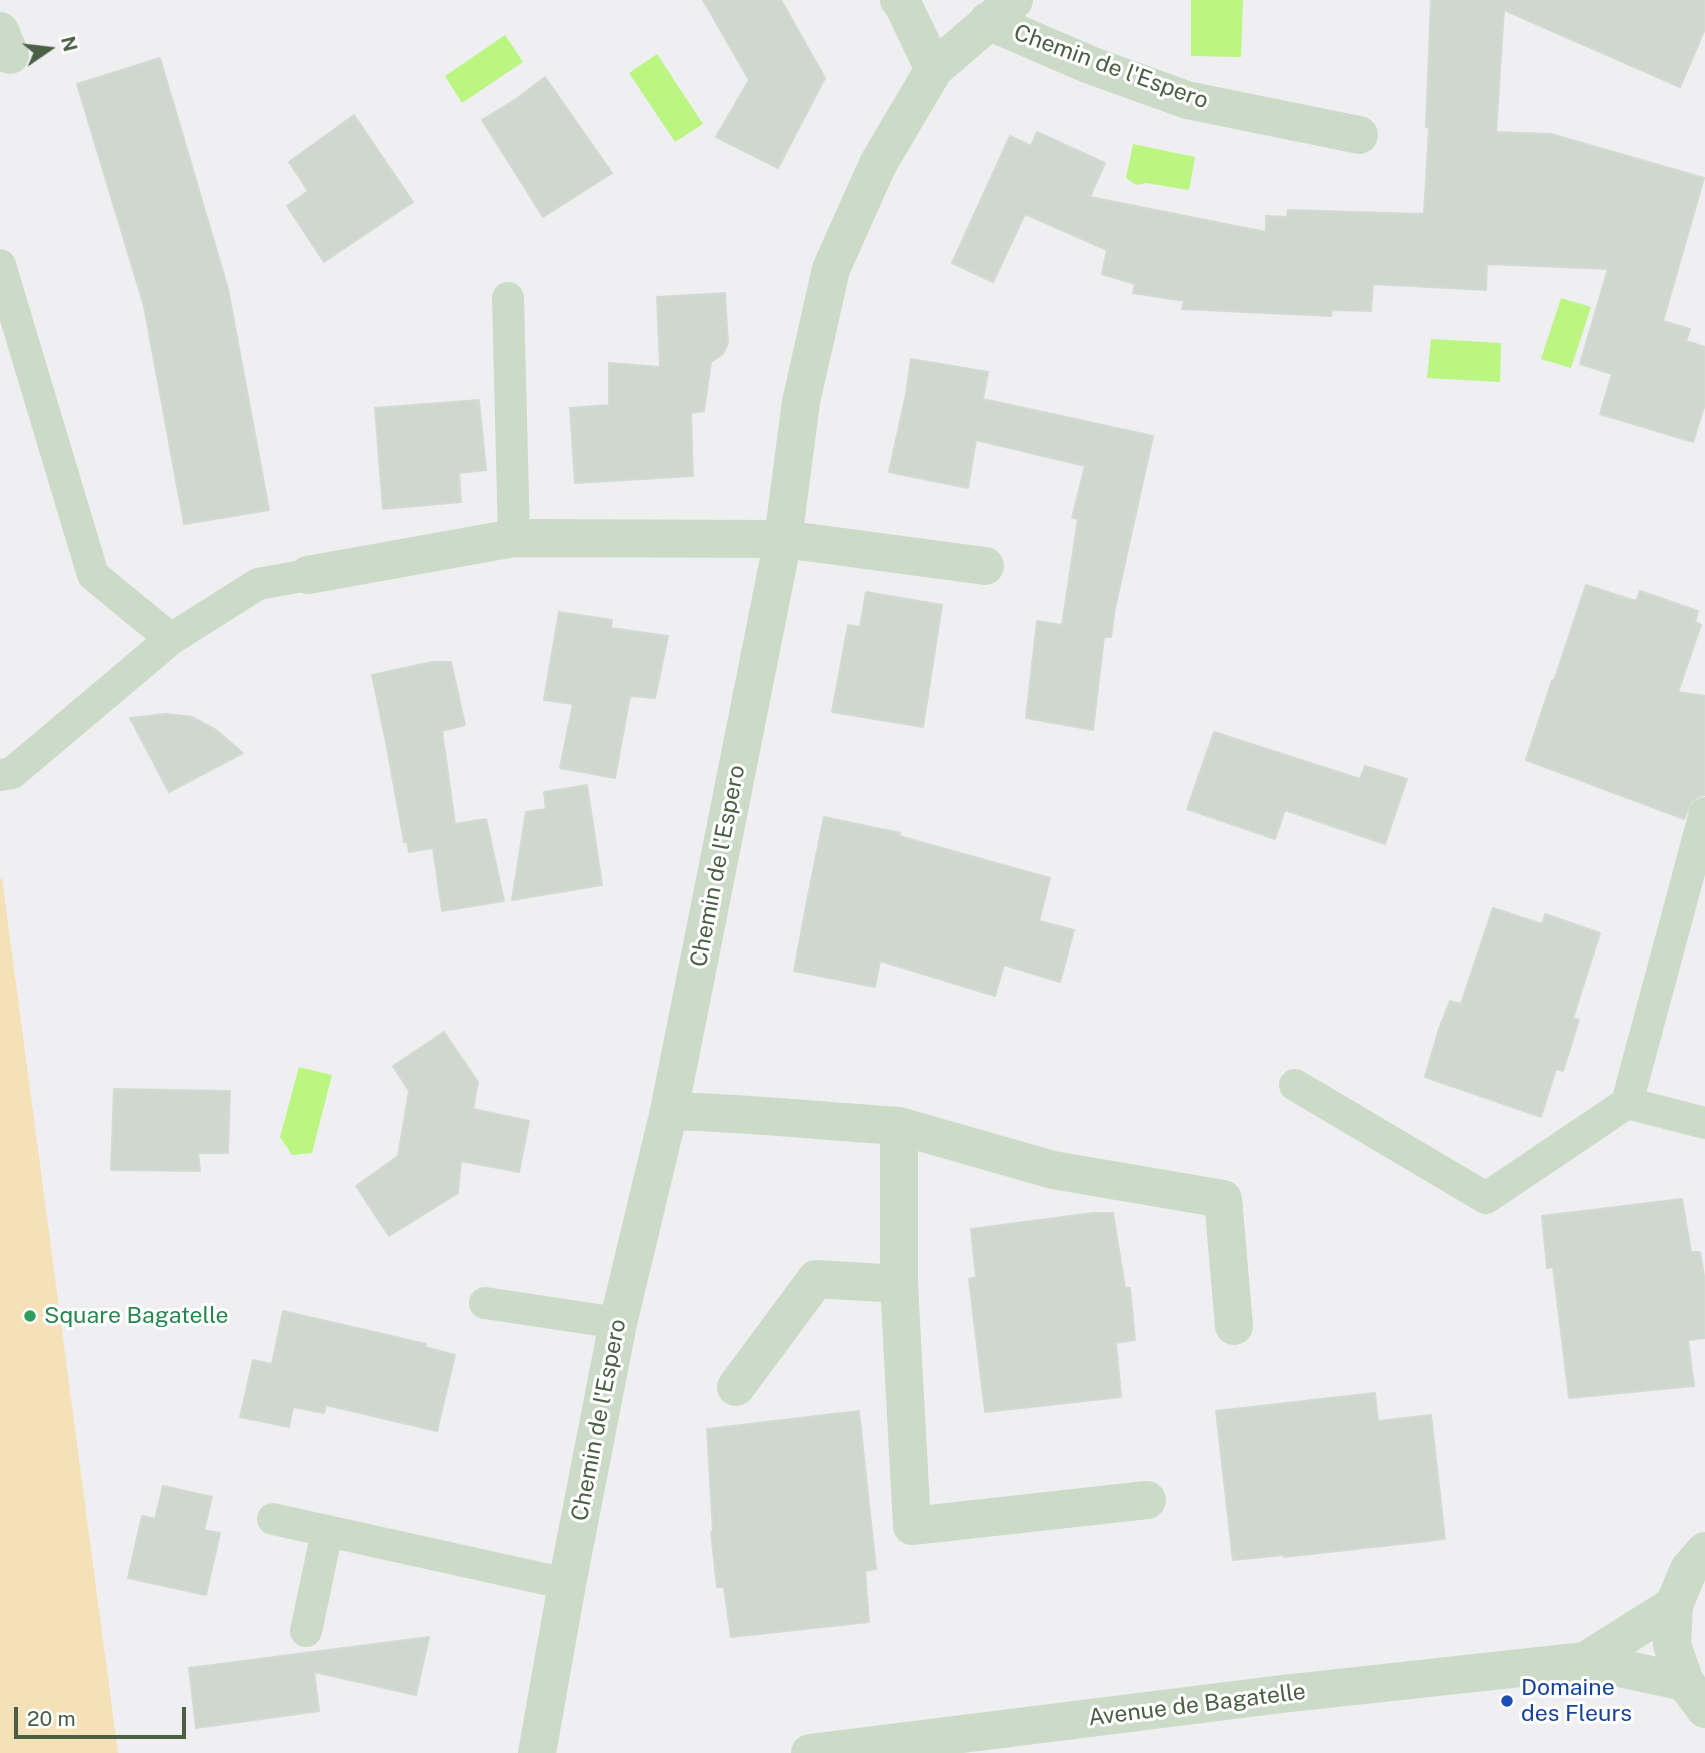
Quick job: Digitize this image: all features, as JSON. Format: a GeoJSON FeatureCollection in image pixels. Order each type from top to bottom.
{"type":"FeatureCollection","features":[{"type":"Feature","properties":{"kind":"street"},"geometry":{"type":"LineString","coordinates":[[899,0],[934,69]]}},
{"type":"Feature","properties":{"kind":"street","name":"Chemin de l'Espero"},"geometry":{"type":"LineString","coordinates":[[537,1753],[618,1323],[669,1111],[783,539],[801,402],[831,269],[878,164],[934,69],[1001,10],[1090,65],[1187,100],[1359,135]]}},
{"type":"Feature","properties":{"kind":"street"},"geometry":{"type":"LineString","coordinates":[[308,575],[514,538],[783,539],[985,566]]}},
{"type":"Feature","properties":{"kind":"street"},"geometry":{"type":"LineString","coordinates":[[669,1111],[720,1112],[899,1126],[1053,1170],[1223,1199],[1234,1326]]}},
{"type":"Feature","properties":{"kind":"street"},"geometry":{"type":"LineString","coordinates":[[899,1126],[900,1284],[912,1526],[1147,1500]]}},
{"type":"Feature","properties":{"kind":"street"},"geometry":{"type":"LineString","coordinates":[[736,1387],[817,1279],[900,1284]]}},
{"type":"Feature","properties":{"kind":"street"},"geometry":{"type":"LineString","coordinates":[[1695,1696],[1672,1645],[1674,1605],[1689,1569],[1705,1551]]}},
{"type":"Feature","properties":{"kind":"street","name":"Avenue de Bagatelle"},"geometry":{"type":"LineString","coordinates":[[1585,1661],[1674,1605]]}},
{"type":"Feature","properties":{"kind":"street","name":"Avenue de Bagatelle"},"geometry":{"type":"LineString","coordinates":[[810,1753],[1269,1696],[1585,1661],[1695,1696]]}},
{"type":"Feature","properties":{"kind":"lane"},"geometry":{"type":"LineString","coordinates":[[0,265],[93,575],[171,639]]}},
{"type":"Feature","properties":{"kind":"lane"},"geometry":{"type":"LineString","coordinates":[[508,298],[514,538]]}},
{"type":"Feature","properties":{"kind":"lane"},"geometry":{"type":"LineString","coordinates":[[0,775],[12,774],[171,639],[257,584],[308,575]]}},
{"type":"Feature","properties":{"kind":"lane"},"geometry":{"type":"LineString","coordinates":[[1295,1085],[1486,1198],[1627,1103],[1705,813]]}},
{"type":"Feature","properties":{"kind":"lane"},"geometry":{"type":"LineString","coordinates":[[1627,1103],[1705,1123]]}},
{"type":"Feature","properties":{"kind":"lane"},"geometry":{"type":"LineString","coordinates":[[485,1303],[618,1323]]}},
{"type":"Feature","properties":{"kind":"lane"},"geometry":{"type":"LineString","coordinates":[[273,1519],[567,1584]]}},
{"type":"Feature","properties":{"kind":"lane"},"geometry":{"type":"LineString","coordinates":[[306,1631],[327,1532]]}},
{"type":"Feature","properties":{"kind":"shaded area"},"geometry":{"type":"Polygon","coordinates":[[[1191,0],[1243,0],[1241,57],[1191,56],[1191,0]]]}},
{"type":"Feature","properties":{"kind":"shaded area"},"geometry":{"type":"Polygon","coordinates":[[[505,35],[523,62],[462,103],[445,76],[505,35]]]}},
{"type":"Feature","properties":{"kind":"shaded area"},"geometry":{"type":"Polygon","coordinates":[[[657,54],[703,124],[675,142],[629,73],[657,54]]]}},
{"type":"Feature","properties":{"kind":"shaded area"},"geometry":{"type":"Polygon","coordinates":[[[1133,144],[1195,157],[1189,190],[1146,183],[1136,185],[1126,178],[1133,144]]]}},
{"type":"Feature","properties":{"kind":"shaded area"},"geometry":{"type":"Polygon","coordinates":[[[1561,298],[1591,307],[1571,368],[1541,359],[1561,298]]]}},
{"type":"Feature","properties":{"kind":"shaded area"},"geometry":{"type":"Polygon","coordinates":[[[1431,339],[1501,343],[1500,382],[1427,378],[1431,339]]]}},
{"type":"Feature","properties":{"kind":"shaded area","name":"Square Bagatelle"},"geometry":{"type":"Polygon","coordinates":[[[2,878],[118,1753],[0,1753],[2,878]]]}},
{"type":"Feature","properties":{"kind":"shaded area"},"geometry":{"type":"Polygon","coordinates":[[[299,1067],[332,1075],[312,1153],[292,1155],[280,1137],[299,1067]]]}},
{"type":"Feature","properties":{"kind":"building"},"geometry":{"type":"Polygon","coordinates":[[[703,0],[781,0],[825,78],[778,168],[716,137],[749,80],[703,0]]]}},
{"type":"Feature","properties":{"kind":"building"},"geometry":{"type":"Polygon","coordinates":[[[1431,0],[1705,0],[1705,29],[1680,87],[1504,10],[1496,132],[1551,134],[1704,178],[1663,321],[1690,329],[1686,341],[1705,347],[1705,404],[1693,442],[1600,414],[1612,374],[1580,364],[1608,269],[1487,264],[1486,290],[1373,284],[1371,311],[1332,310],[1331,316],[1182,309],[1184,301],[1133,293],[1135,284],[1102,274],[1107,250],[1025,214],[993,282],[952,263],[1010,136],[1031,146],[1037,132],[1105,163],[1090,197],[1266,232],[1266,216],[1287,217],[1288,210],[1424,214],[1429,127],[1426,127],[1431,0]]]}},
{"type":"Feature","properties":{"kind":"building"},"geometry":{"type":"Polygon","coordinates":[[[160,58],[228,289],[269,510],[184,524],[144,306],[77,84],[160,58]]]}},
{"type":"Feature","properties":{"kind":"building"},"geometry":{"type":"Polygon","coordinates":[[[545,77],[612,173],[543,217],[482,120],[545,77]]]}},
{"type":"Feature","properties":{"kind":"building"},"geometry":{"type":"Polygon","coordinates":[[[354,115],[413,202],[324,262],[287,206],[308,191],[289,162],[354,115]]]}},
{"type":"Feature","properties":{"kind":"building"},"geometry":{"type":"Polygon","coordinates":[[[725,293],[728,343],[723,354],[711,362],[704,411],[691,413],[693,476],[575,483],[570,408],[609,405],[609,363],[660,367],[657,297],[725,293]]]}},
{"type":"Feature","properties":{"kind":"building"},"geometry":{"type":"Polygon","coordinates":[[[911,359],[988,372],[983,399],[1153,436],[1111,637],[1104,637],[1093,730],[1026,718],[1037,621],[1062,625],[1078,519],[1072,518],[1085,466],[976,440],[968,488],[889,472],[911,359]]]}},
{"type":"Feature","properties":{"kind":"building"},"geometry":{"type":"Polygon","coordinates":[[[479,400],[486,470],[459,473],[461,502],[383,509],[375,408],[479,400]]]}},
{"type":"Feature","properties":{"kind":"building"},"geometry":{"type":"Polygon","coordinates":[[[1586,585],[1636,601],[1640,591],[1698,611],[1695,622],[1701,625],[1678,692],[1705,696],[1705,795],[1692,801],[1684,819],[1526,760],[1586,585]]]}},
{"type":"Feature","properties":{"kind":"building"},"geometry":{"type":"Polygon","coordinates":[[[866,592],[942,605],[923,727],[832,712],[848,625],[860,627],[866,592]]]}},
{"type":"Feature","properties":{"kind":"building"},"geometry":{"type":"Polygon","coordinates":[[[559,612],[612,620],[611,628],[668,636],[655,698],[630,696],[615,778],[560,768],[573,704],[544,700],[559,612]]]}},
{"type":"Feature","properties":{"kind":"building"},"geometry":{"type":"Polygon","coordinates":[[[432,662],[451,662],[465,725],[442,731],[455,824],[486,819],[504,901],[442,911],[433,848],[409,852],[407,842],[404,842],[372,675],[432,662]]]}},
{"type":"Feature","properties":{"kind":"building"},"geometry":{"type":"Polygon","coordinates":[[[166,714],[192,717],[216,730],[243,753],[169,792],[130,718],[166,714]]]}},
{"type":"Feature","properties":{"kind":"building"},"geometry":{"type":"Polygon","coordinates":[[[1214,732],[1360,779],[1365,766],[1407,779],[1385,844],[1285,810],[1275,839],[1187,809],[1214,732]]]}},
{"type":"Feature","properties":{"kind":"building"},"geometry":{"type":"Polygon","coordinates":[[[587,785],[602,885],[512,900],[526,812],[546,809],[544,792],[587,785]]]}},
{"type":"Feature","properties":{"kind":"building"},"geometry":{"type":"Polygon","coordinates":[[[824,817],[900,833],[899,836],[1050,878],[1039,921],[1074,930],[1060,982],[1004,965],[995,996],[880,961],[875,987],[794,971],[824,817]]]}},
{"type":"Feature","properties":{"kind":"building"},"geometry":{"type":"Polygon","coordinates":[[[1493,908],[1542,924],[1545,914],[1600,933],[1573,1018],[1579,1020],[1563,1071],[1556,1069],[1541,1117],[1425,1077],[1450,1001],[1461,1004],[1493,908]]]}},
{"type":"Feature","properties":{"kind":"building"},"geometry":{"type":"Polygon","coordinates":[[[444,1032],[478,1082],[473,1109],[529,1121],[519,1172],[461,1161],[458,1193],[389,1236],[356,1186],[398,1156],[409,1091],[393,1066],[444,1032]]]}},
{"type":"Feature","properties":{"kind":"building"},"geometry":{"type":"Polygon","coordinates":[[[114,1089],[230,1091],[228,1153],[198,1153],[200,1171],[111,1170],[114,1089]]]}},
{"type":"Feature","properties":{"kind":"building"},"geometry":{"type":"Polygon","coordinates":[[[1682,1199],[1691,1252],[1700,1252],[1705,1282],[1705,1338],[1688,1340],[1694,1386],[1569,1398],[1553,1267],[1547,1268],[1542,1216],[1682,1199]]]}},
{"type":"Feature","properties":{"kind":"building"},"geometry":{"type":"Polygon","coordinates":[[[1093,1213],[1113,1213],[1125,1288],[1130,1288],[1135,1340],[1116,1343],[1121,1397],[985,1412],[969,1279],[976,1277],[971,1229],[1093,1213]]]}},
{"type":"Feature","properties":{"kind":"building"},"geometry":{"type":"Polygon","coordinates":[[[283,1311],[426,1344],[425,1347],[455,1355],[437,1431],[326,1405],[324,1413],[293,1407],[289,1427],[240,1417],[253,1360],[272,1364],[283,1311]]]}},
{"type":"Feature","properties":{"kind":"building"},"geometry":{"type":"Polygon","coordinates":[[[1375,1393],[1378,1421],[1431,1415],[1445,1539],[1233,1560],[1216,1411],[1375,1393]]]}},
{"type":"Feature","properties":{"kind":"building"},"geometry":{"type":"Polygon","coordinates":[[[859,1411],[876,1569],[865,1571],[869,1622],[731,1637],[724,1587],[717,1587],[711,1532],[707,1429],[859,1411]]]}},
{"type":"Feature","properties":{"kind":"building"},"geometry":{"type":"Polygon","coordinates":[[[163,1486],[212,1497],[204,1530],[220,1533],[206,1595],[128,1578],[142,1516],[155,1519],[163,1486]]]}},
{"type":"Feature","properties":{"kind":"building"},"geometry":{"type":"Polygon","coordinates":[[[429,1637],[416,1695],[314,1672],[319,1711],[196,1728],[189,1668],[429,1637]]]}},
{"type":"Feature","properties":{"kind":"place","name":"Square Bagatelle"},"geometry":{"type":"Point","coordinates":[30,1316]}},
{"type":"Feature","properties":{"kind":"place","name":"Domaine des Fleurs"},"geometry":{"type":"Point","coordinates":[1507,1701]}}]}
